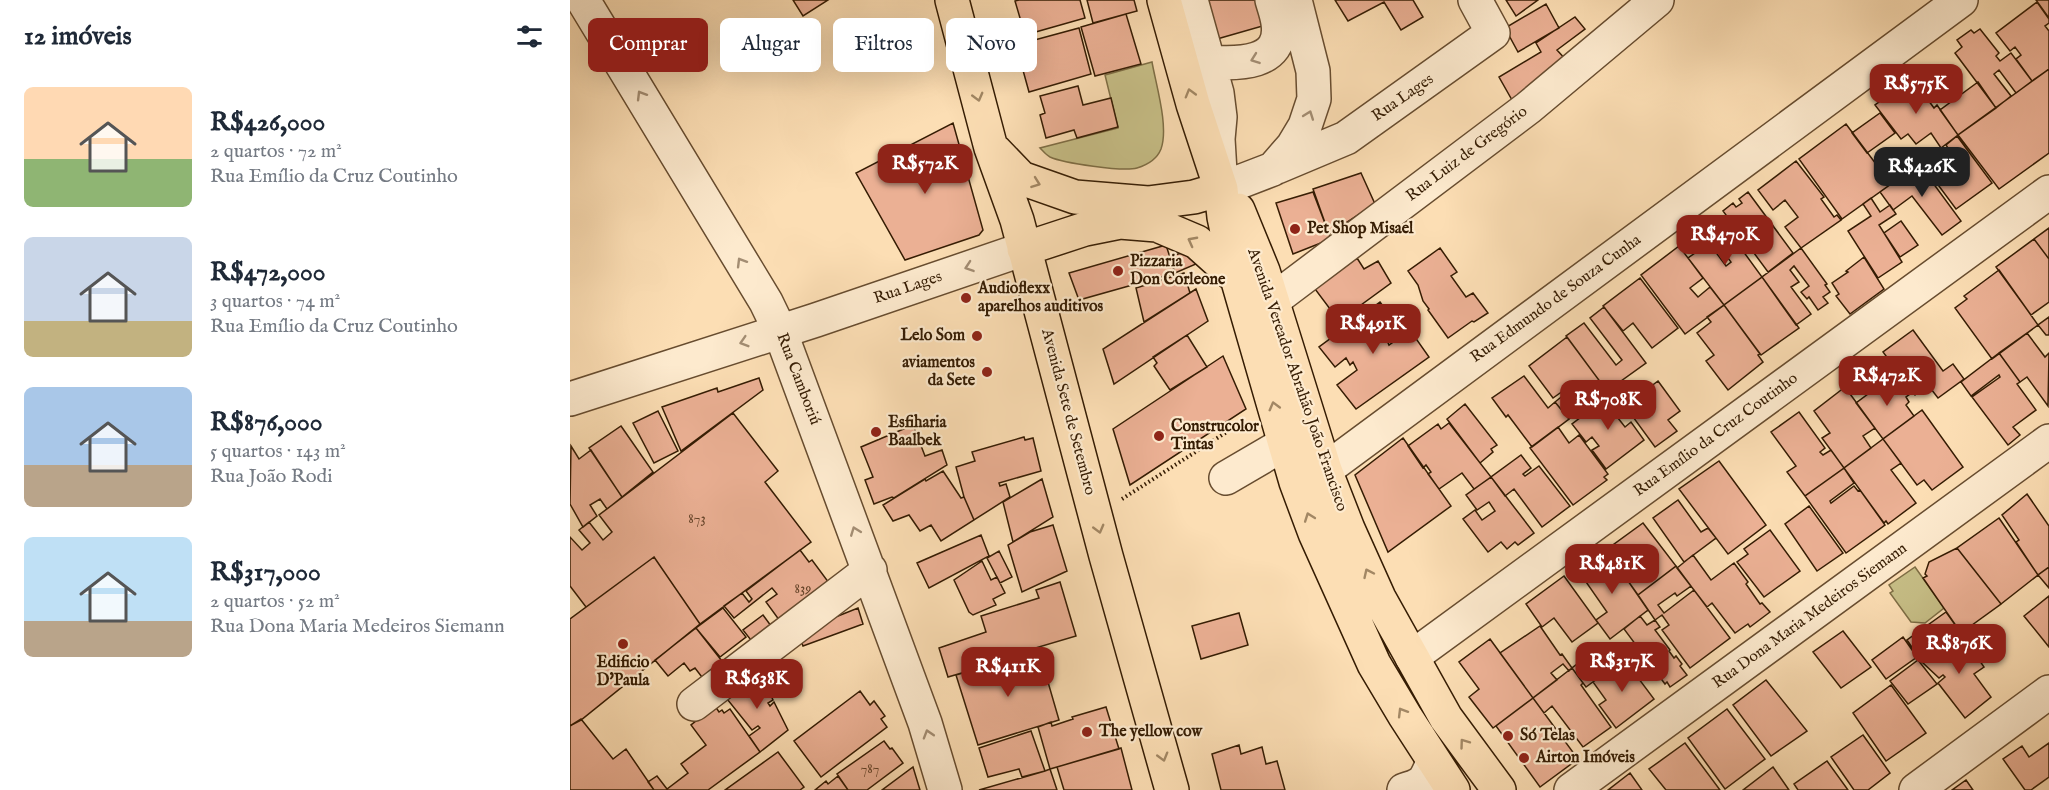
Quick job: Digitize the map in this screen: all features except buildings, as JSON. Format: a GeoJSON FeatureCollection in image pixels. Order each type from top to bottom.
{"type":"FeatureCollection","features":[{"type":"Feature","properties":{"kind":"main road","name":"Avenida Sete de Setembro"},"geometry":{"type":"LineString","coordinates":[[952,0],[991,148],[1017,220],[1095,516],[1172,790]]}},
{"type":"Feature","properties":{"kind":"main road","name":"Avenida Vereador Abrahão João Francisco"},"geometry":{"type":"LineString","coordinates":[[1164,0],[1193,104],[1221,189],[1224,217],[1237,278],[1284,444],[1311,476],[1348,529],[1375,588],[1446,718],[1498,790]]}},
{"type":"Feature","properties":{"kind":"main road"},"geometry":{"type":"LineString","coordinates":[[991,148],[1021,178],[1075,197],[1148,203],[1194,197],[1221,189]]}},
{"type":"Feature","properties":{"kind":"main road","name":"Avenida Vereador Abrahão João Francisco"},"geometry":{"type":"LineString","coordinates":[[1221,189],[1240,212],[1272,302],[1311,476],[1315,533],[1374,664],[1421,782],[1453,790]]}},
{"type":"Feature","properties":{"kind":"main road","name":"Rua Lages"},"geometry":{"type":"LineString","coordinates":[[1024,249],[1120,222],[1156,225],[1197,242],[1237,278]]}},
{"type":"Feature","properties":{"kind":"street","name":"Rua Camboriú"},"geometry":{"type":"LineString","coordinates":[[584,0],[766,302],[780,331],[870,570],[925,723],[945,790]]}},
{"type":"Feature","properties":{"kind":"street"},"geometry":{"type":"LineString","coordinates":[[1191,0],[1218,93],[1221,189],[1273,169],[1293,146],[1305,126],[1314,99],[1313,71],[1282,8]]}},
{"type":"Feature","properties":{"kind":"street","name":"Rua Lages"},"geometry":{"type":"LineString","coordinates":[[1273,169],[1346,138],[1493,33],[1475,0]]}},
{"type":"Feature","properties":{"kind":"street","name":"Rua Luiz de Gregório"},"geometry":{"type":"LineString","coordinates":[[1272,302],[1528,108],[1657,0]]}},
{"type":"Feature","properties":{"kind":"street","name":"Rua Edmundo de Souza Cunha"},"geometry":{"type":"LineString","coordinates":[[1311,476],[1961,0]]}},
{"type":"Feature","properties":{"kind":"street"},"geometry":{"type":"LineString","coordinates":[[1209,62],[1233,64],[1248,62],[1271,51],[1277,39],[1282,8]]}},
{"type":"Feature","properties":{"kind":"street","name":"Rua Emílio da Cruz Coutinho"},"geometry":{"type":"LineString","coordinates":[[1412,657],[2049,192]]}},
{"type":"Feature","properties":{"kind":"street","name":"Rua Lages"},"geometry":{"type":"LineString","coordinates":[[570,399],[1024,249]]}},
{"type":"Feature","properties":{"kind":"street","name":"Rua Dona Maria Medeiros Siemann"},"geometry":{"type":"LineString","coordinates":[[1571,790],[2049,441]]}},
{"type":"Feature","properties":{"kind":"street"},"geometry":{"type":"LineString","coordinates":[[1226,478],[1284,444]]}},
{"type":"Feature","properties":{"kind":"street"},"geometry":{"type":"LineString","coordinates":[[694,704],[870,570]]}},
{"type":"Feature","properties":{"kind":"street"},"geometry":{"type":"LineString","coordinates":[[1916,790],[2049,692]]}},
{"type":"Feature","properties":{"kind":"path"},"geometry":{"type":"LineString","coordinates":[[1095,516],[1273,402]]}},
{"type":"Feature","properties":{"kind":"shaded area"},"geometry":{"type":"Polygon","coordinates":[[[1152,62],[1164,129],[1161,149],[1151,161],[1137,168],[1107,168],[1057,159],[1049,156],[1040,148],[1118,128],[1105,75],[1152,62]]]}},
{"type":"Feature","properties":{"kind":"shaded area"},"geometry":{"type":"Polygon","coordinates":[[[1915,567],[1944,608],[1925,623],[1911,622],[1890,593],[1893,591],[1889,585],[1915,567]]]}},
{"type":"Feature","properties":{"kind":"place","name":"Pet Shop Misael"},"geometry":{"type":"Point","coordinates":[1295,229]}},
{"type":"Feature","properties":{"kind":"place","name":"Pizzaria Don Corleone"},"geometry":{"type":"Point","coordinates":[1118,271]}},
{"type":"Feature","properties":{"kind":"place","name":"Audioflexx aparelhos auditivos"},"geometry":{"type":"Point","coordinates":[966,298]}},
{"type":"Feature","properties":{"kind":"place","name":"Lelo Som"},"geometry":{"type":"Point","coordinates":[977,336]}},
{"type":"Feature","properties":{"kind":"place","name":"aviamentos da Sete"},"geometry":{"type":"Point","coordinates":[987,372]}},
{"type":"Feature","properties":{"kind":"place","name":"Esfiharia Baalbek"},"geometry":{"type":"Point","coordinates":[876,432]}},
{"type":"Feature","properties":{"kind":"place","name":"Construcolor Tintas"},"geometry":{"type":"Point","coordinates":[1159,436]}},
{"type":"Feature","properties":{"kind":"place","name":"Edificio D'Paula"},"geometry":{"type":"Point","coordinates":[623,644]}},
{"type":"Feature","properties":{"kind":"place","name":"The yellow cow"},"geometry":{"type":"Point","coordinates":[1087,732]}},
{"type":"Feature","properties":{"kind":"place","name":"Só Telas"},"geometry":{"type":"Point","coordinates":[1508,736]}},
{"type":"Feature","properties":{"kind":"place","name":"Airton Imóveis"},"geometry":{"type":"Point","coordinates":[1524,758]}}]}
